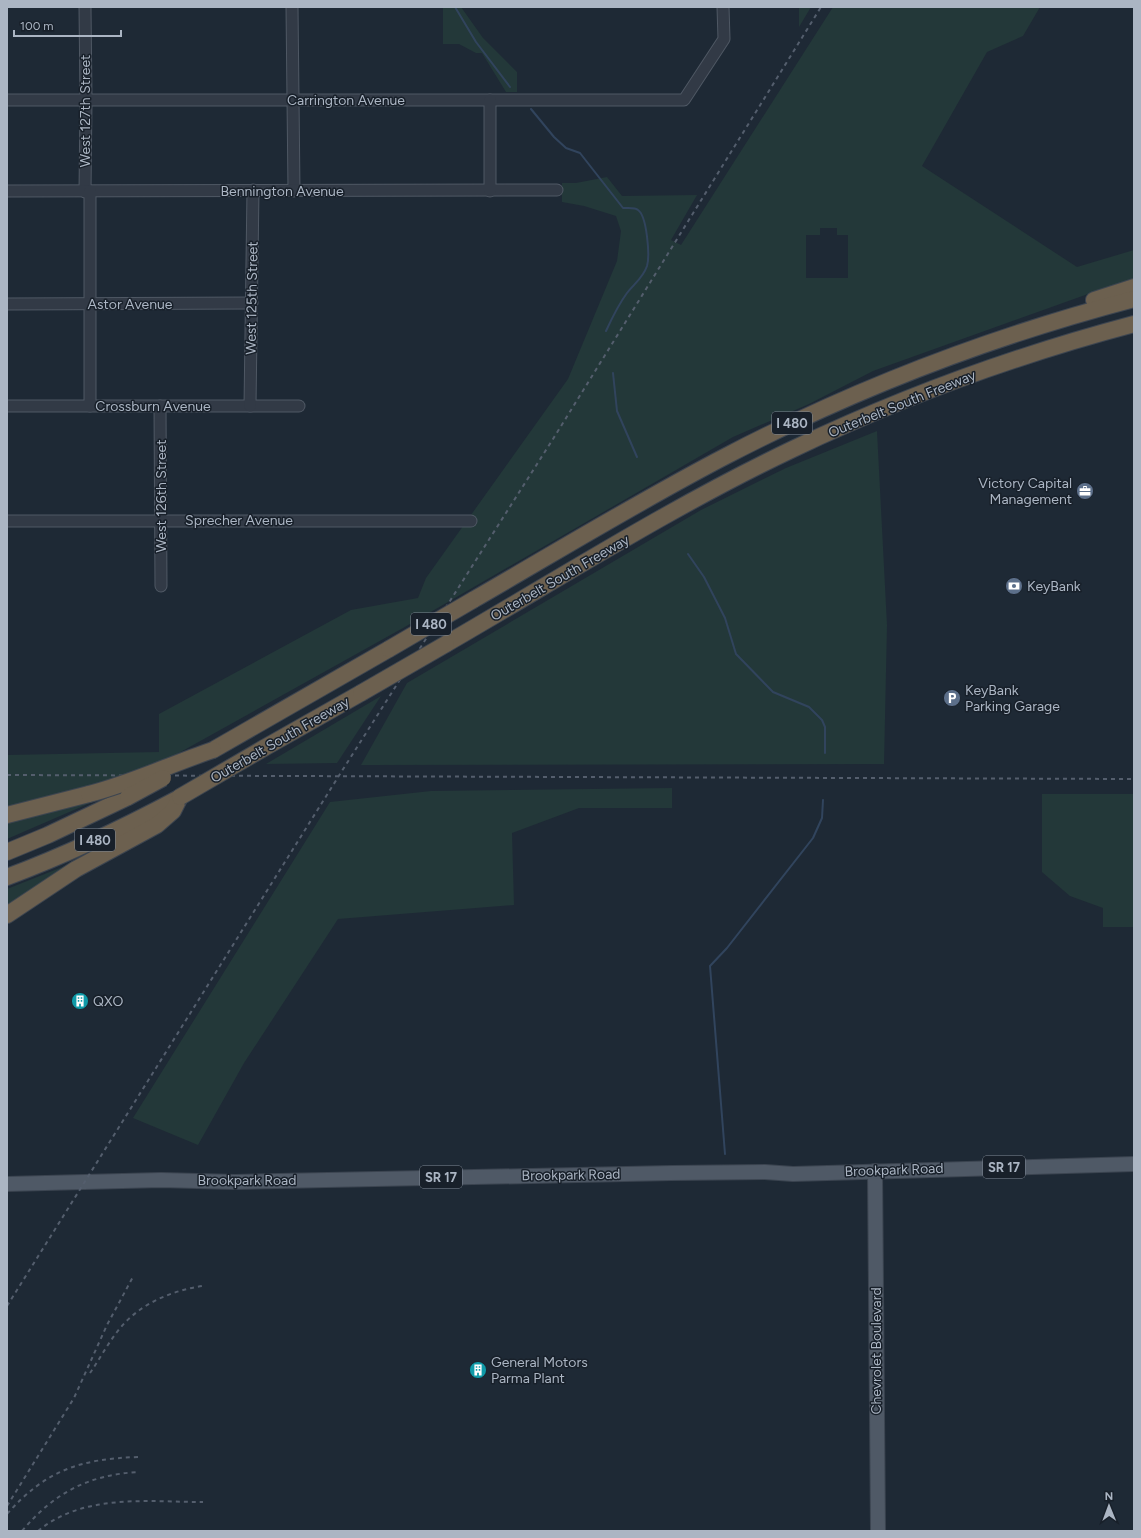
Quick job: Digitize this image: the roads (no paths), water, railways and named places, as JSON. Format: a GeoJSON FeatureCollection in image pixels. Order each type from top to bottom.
{"type":"FeatureCollection","features":[{"type":"Feature","properties":{"kind":"highway"},"geometry":{"type":"LineString","coordinates":[[1044,325],[1090,302],[1134,287]]}},
{"type":"Feature","properties":{"kind":"highway","name":"Outerbelt South Freeway"},"geometry":{"type":"LineString","coordinates":[[7,852],[55,832],[128,797],[215,749],[689,476],[784,427],[902,374],[967,350],[1044,325],[1134,299]]}},
{"type":"Feature","properties":{"kind":"highway","name":"Outerbelt South Freeway"},"geometry":{"type":"LineString","coordinates":[[7,877],[49,861],[108,835],[180,797],[682,507],[793,449],[876,411],[934,388],[1087,336],[1134,324]]}},
{"type":"Feature","properties":{"kind":"highway"},"geometry":{"type":"LineString","coordinates":[[1087,336],[1108,339],[1134,335]]}},
{"type":"Feature","properties":{"kind":"highway"},"geometry":{"type":"LineString","coordinates":[[7,815],[126,783],[176,762],[215,749]]}},
{"type":"Feature","properties":{"kind":"highway"},"geometry":{"type":"LineString","coordinates":[[7,915],[76,869],[157,825],[173,811],[180,797]]}},
{"type":"Feature","properties":{"kind":"main road","name":"Brookpark Road"},"geometry":{"type":"LineString","coordinates":[[7,1184],[161,1180],[235,1182],[764,1172],[793,1174],[875,1170],[1134,1164]]}},
{"type":"Feature","properties":{"kind":"main road","name":"Chevrolet Boulevard"},"geometry":{"type":"LineString","coordinates":[[875,1170],[878,1531]]}},
{"type":"Feature","properties":{"kind":"street","name":"West 127th Street"},"geometry":{"type":"LineString","coordinates":[[85,7],[90,304],[90,406]]}},
{"type":"Feature","properties":{"kind":"street"},"geometry":{"type":"LineString","coordinates":[[292,7],[294,191]]}},
{"type":"Feature","properties":{"kind":"street","name":"Carrington Avenue"},"geometry":{"type":"LineString","coordinates":[[7,100],[684,100],[724,39],[723,7]]}},
{"type":"Feature","properties":{"kind":"street"},"geometry":{"type":"LineString","coordinates":[[490,100],[490,191]]}},
{"type":"Feature","properties":{"kind":"street","name":"West 125th Street"},"geometry":{"type":"LineString","coordinates":[[250,406],[253,190]]}},
{"type":"Feature","properties":{"kind":"street","name":"Bennington Avenue"},"geometry":{"type":"LineString","coordinates":[[7,191],[557,190]]}},
{"type":"Feature","properties":{"kind":"street","name":"Astor Avenue"},"geometry":{"type":"LineString","coordinates":[[7,304],[252,303]]}},
{"type":"Feature","properties":{"kind":"street","name":"Crossburn Avenue"},"geometry":{"type":"LineString","coordinates":[[7,406],[299,406]]}},
{"type":"Feature","properties":{"kind":"street","name":"West 126th Street"},"geometry":{"type":"LineString","coordinates":[[160,406],[162,586]]}},
{"type":"Feature","properties":{"kind":"street","name":"Sprecher Avenue"},"geometry":{"type":"LineString","coordinates":[[7,520],[470,521]]}},
{"type":"Feature","properties":{"kind":"waterway"},"geometry":{"type":"LineString","coordinates":[[455,7],[476,42],[510,87]]}},
{"type":"Feature","properties":{"kind":"waterway"},"geometry":{"type":"LineString","coordinates":[[531,109],[554,137],[566,148],[580,153],[623,208],[637,209],[644,220],[648,245],[647,266],[641,277],[621,302],[606,331]]}},
{"type":"Feature","properties":{"kind":"waterway"},"geometry":{"type":"LineString","coordinates":[[613,373],[617,411],[637,457]]}},
{"type":"Feature","properties":{"kind":"waterway"},"geometry":{"type":"LineString","coordinates":[[688,554],[704,577],[725,618],[736,654],[773,692],[809,707],[822,720],[825,727],[825,753]]}},
{"type":"Feature","properties":{"kind":"waterway"},"geometry":{"type":"LineString","coordinates":[[725,1154],[710,966],[727,948],[813,838],[822,818],[823,800]]}},
{"type":"Feature","properties":{"kind":"railway"},"geometry":{"type":"LineString","coordinates":[[7,1306],[340,774],[553,439],[821,7]]}},
{"type":"Feature","properties":{"kind":"railway"},"geometry":{"type":"LineString","coordinates":[[7,775],[1134,779]]}},
{"type":"Feature","properties":{"kind":"railway"},"geometry":{"type":"LineString","coordinates":[[7,1506],[74,1398],[107,1325],[134,1275]]}},
{"type":"Feature","properties":{"kind":"railway"},"geometry":{"type":"LineString","coordinates":[[90,1373],[117,1332],[134,1314],[166,1296],[190,1288],[202,1286]]}},
{"type":"Feature","properties":{"kind":"railway"},"geometry":{"type":"LineString","coordinates":[[7,1514],[21,1499],[36,1487],[50,1477],[65,1470],[81,1464],[117,1458],[138,1457]]}},
{"type":"Feature","properties":{"kind":"railway"},"geometry":{"type":"LineString","coordinates":[[22,1531],[47,1506],[73,1488],[103,1477],[138,1472]]}},
{"type":"Feature","properties":{"kind":"railway"},"geometry":{"type":"LineString","coordinates":[[38,1531],[56,1519],[75,1510],[96,1505],[139,1501],[203,1502]]}},
{"type":"Feature","properties":{"kind":"place","name":"Victory Capital Management"},"geometry":{"type":"Point","coordinates":[1085,491]}},
{"type":"Feature","properties":{"kind":"place","name":"KeyBank"},"geometry":{"type":"Point","coordinates":[1014,586]}},
{"type":"Feature","properties":{"kind":"place","name":"KeyBank Parking Garage"},"geometry":{"type":"Point","coordinates":[952,698]}},
{"type":"Feature","properties":{"kind":"place","name":"QXO"},"geometry":{"type":"Point","coordinates":[80,1001]}},
{"type":"Feature","properties":{"kind":"place","name":"General Motors Parma Plant"},"geometry":{"type":"Point","coordinates":[478,1370]}}]}
